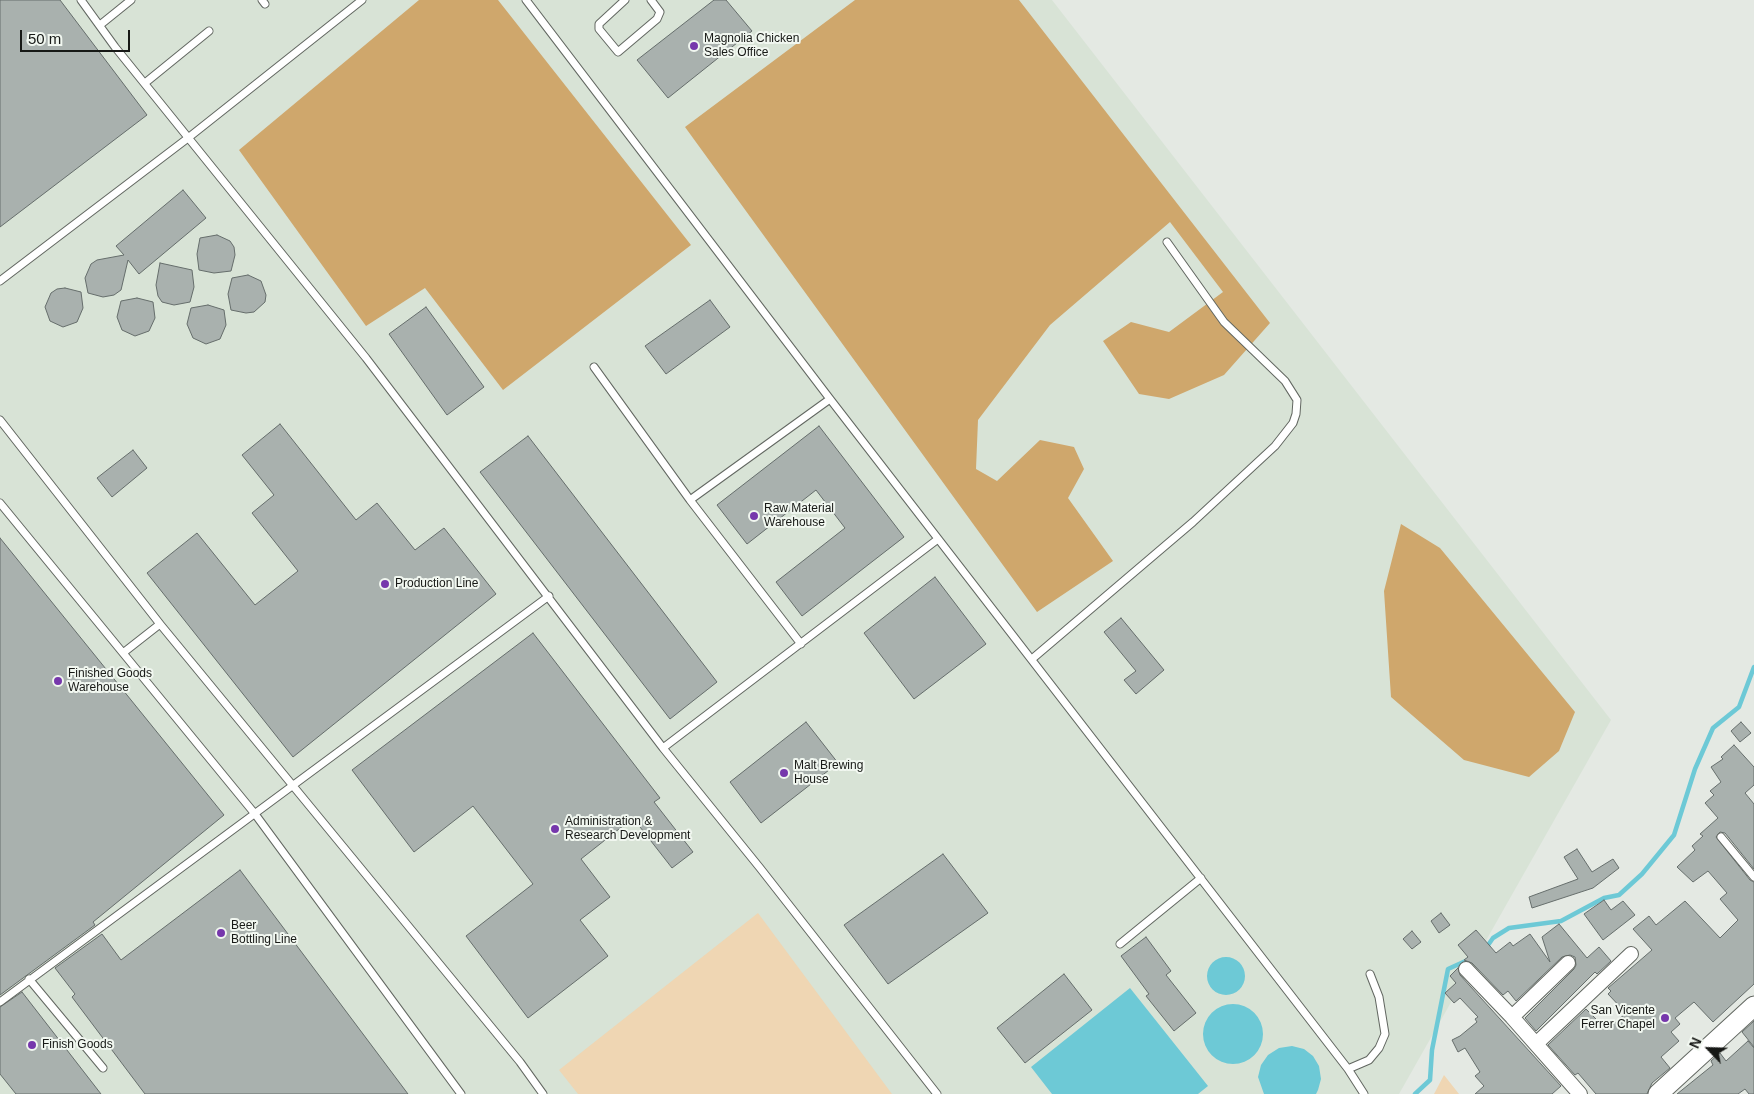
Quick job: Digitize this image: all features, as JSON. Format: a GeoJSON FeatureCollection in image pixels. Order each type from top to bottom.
{"type":"FeatureCollection","features":[{"type":"Feature","properties":{"kind":"street"},"geometry":{"type":"LineString","coordinates":[[1537,1043],[1631,954]]}},
{"type":"Feature","properties":{"kind":"street"},"geometry":{"type":"LineString","coordinates":[[1512,1017],[1568,963]]}},
{"type":"Feature","properties":{"kind":"street"},"geometry":{"type":"LineString","coordinates":[[1466,969],[1537,1043],[1580,1094]]}},
{"type":"Feature","properties":{"kind":"street"},"geometry":{"type":"LineString","coordinates":[[1658,1094],[1754,1006]]}},
{"type":"Feature","properties":{"kind":"lane"},"geometry":{"type":"LineString","coordinates":[[81,0],[188,138],[366,358],[550,596],[663,748],[760,868],[937,1094]]}},
{"type":"Feature","properties":{"kind":"lane"},"geometry":{"type":"LineString","coordinates":[[100,25],[131,0]]}},
{"type":"Feature","properties":{"kind":"lane"},"geometry":{"type":"LineString","coordinates":[[0,281],[188,138],[362,0]]}},
{"type":"Feature","properties":{"kind":"lane"},"geometry":{"type":"LineString","coordinates":[[526,0],[938,539],[1348,1069],[1364,1094]]}},
{"type":"Feature","properties":{"kind":"lane"},"geometry":{"type":"LineString","coordinates":[[625,0],[599,24],[599,29],[618,52],[657,19],[660,12],[651,0]]}},
{"type":"Feature","properties":{"kind":"lane"},"geometry":{"type":"LineString","coordinates":[[145,83],[209,32]]}},
{"type":"Feature","properties":{"kind":"lane"},"geometry":{"type":"LineString","coordinates":[[1032,659],[1193,522],[1255,465],[1275,446],[1293,423],[1296,414],[1297,400],[1285,381],[1224,322],[1167,242]]}},
{"type":"Feature","properties":{"kind":"lane"},"geometry":{"type":"LineString","coordinates":[[594,367],[690,500],[801,644]]}},
{"type":"Feature","properties":{"kind":"lane"},"geometry":{"type":"LineString","coordinates":[[690,500],[830,398]]}},
{"type":"Feature","properties":{"kind":"lane"},"geometry":{"type":"LineString","coordinates":[[0,420],[160,624],[291,786],[520,1062],[543,1094]]}},
{"type":"Feature","properties":{"kind":"lane"},"geometry":{"type":"LineString","coordinates":[[0,503],[255,814],[461,1094]]}},
{"type":"Feature","properties":{"kind":"lane"},"geometry":{"type":"LineString","coordinates":[[663,748],[938,539]]}},
{"type":"Feature","properties":{"kind":"lane"},"geometry":{"type":"LineString","coordinates":[[0,1002],[550,596]]}},
{"type":"Feature","properties":{"kind":"lane"},"geometry":{"type":"LineString","coordinates":[[123,653],[160,624]]}},
{"type":"Feature","properties":{"kind":"lane"},"geometry":{"type":"LineString","coordinates":[[1721,837],[1754,877]]}},
{"type":"Feature","properties":{"kind":"lane"},"geometry":{"type":"LineString","coordinates":[[1120,944],[1201,878]]}},
{"type":"Feature","properties":{"kind":"lane"},"geometry":{"type":"LineString","coordinates":[[1348,1069],[1369,1060],[1379,1048],[1385,1034],[1379,997],[1370,974]]}},
{"type":"Feature","properties":{"kind":"lane"},"geometry":{"type":"LineString","coordinates":[[29,979],[103,1068]]}},
{"type":"Feature","properties":{"kind":"shaded area"},"geometry":{"type":"Polygon","coordinates":[[[0,0],[1052,0],[1611,720],[1399,1094],[0,1094],[0,0]]]}},
{"type":"Feature","properties":{"kind":"shaded area"},"geometry":{"type":"Polygon","coordinates":[[[419,0],[498,0],[691,245],[503,390],[425,288],[366,326],[239,150],[419,0]]]}},
{"type":"Feature","properties":{"kind":"shaded area"},"geometry":{"type":"Polygon","coordinates":[[[855,0],[1019,0],[1270,323],[1224,375],[1169,399],[1139,394],[1103,341],[1131,322],[1169,332],[1223,292],[1170,222],[1050,325],[978,420],[976,469],[997,481],[1040,440],[1074,447],[1084,469],[1068,498],[1113,561],[1037,612],[685,127],[855,0]]]}},
{"type":"Feature","properties":{"kind":"shaded area"},"geometry":{"type":"Polygon","coordinates":[[[1401,524],[1440,548],[1575,712],[1559,751],[1529,777],[1464,760],[1391,697],[1384,591],[1401,524]]]}},
{"type":"Feature","properties":{"kind":"shaded area"},"geometry":{"type":"Polygon","coordinates":[[[758,913],[892,1094],[578,1094],[559,1070],[758,913]]]}},
{"type":"Feature","properties":{"kind":"shaded area"},"geometry":{"type":"Polygon","coordinates":[[[1444,1075],[1459,1094],[1434,1094],[1444,1075]]]}},
{"type":"Feature","properties":{"kind":"water"},"geometry":{"type":"Polygon","coordinates":[[[1226,957],[1240,962],[1245,976],[1240,990],[1226,995],[1212,990],[1207,976],[1212,962],[1226,957]]]}},
{"type":"Feature","properties":{"kind":"water"},"geometry":{"type":"Polygon","coordinates":[[[1130,988],[1208,1086],[1198,1094],[1052,1094],[1031,1067],[1130,988]]]}},
{"type":"Feature","properties":{"kind":"water"},"geometry":{"type":"Polygon","coordinates":[[[1227,1004],[1239,1004],[1250,1009],[1258,1017],[1263,1028],[1261,1046],[1250,1059],[1239,1064],[1227,1064],[1216,1059],[1208,1051],[1203,1040],[1203,1028],[1208,1017],[1216,1009],[1227,1004]]]}},
{"type":"Feature","properties":{"kind":"water"},"geometry":{"type":"Polygon","coordinates":[[[1292,1046],[1304,1049],[1313,1056],[1319,1066],[1321,1079],[1316,1094],[1264,1094],[1258,1077],[1261,1065],[1268,1055],[1279,1048],[1292,1046]]]}},
{"type":"Feature","properties":{"kind":"building"},"geometry":{"type":"Polygon","coordinates":[[[0,0],[60,0],[147,115],[0,227],[0,0]]]}},
{"type":"Feature","properties":{"kind":"building","name":"Magnolia Chicken Sales Office"},"geometry":{"type":"Polygon","coordinates":[[[714,0],[726,0],[752,31],[668,98],[637,60],[714,0]]]}},
{"type":"Feature","properties":{"kind":"building"},"geometry":{"type":"Polygon","coordinates":[[[183,190],[206,218],[139,274],[128,260],[121,290],[114,295],[103,297],[88,293],[85,278],[91,264],[97,260],[124,255],[116,246],[183,190]]]}},
{"type":"Feature","properties":{"kind":"building"},"geometry":{"type":"Polygon","coordinates":[[[217,235],[230,241],[234,247],[235,255],[231,271],[214,273],[199,270],[197,254],[200,238],[217,235]]]}},
{"type":"Feature","properties":{"kind":"building"},"geometry":{"type":"Polygon","coordinates":[[[160,263],[192,270],[194,287],[190,302],[174,305],[162,302],[158,296],[156,285],[160,263]]]}},
{"type":"Feature","properties":{"kind":"building"},"geometry":{"type":"Polygon","coordinates":[[[248,275],[261,281],[266,295],[265,302],[254,312],[246,313],[231,310],[228,294],[232,278],[248,275]]]}},
{"type":"Feature","properties":{"kind":"building"},"geometry":{"type":"Polygon","coordinates":[[[65,288],[81,292],[83,308],[77,322],[63,327],[50,321],[45,307],[51,293],[57,289],[65,288]]]}},
{"type":"Feature","properties":{"kind":"building"},"geometry":{"type":"Polygon","coordinates":[[[137,298],[153,302],[155,318],[149,331],[135,336],[122,330],[117,317],[121,301],[137,298]]]}},
{"type":"Feature","properties":{"kind":"building"},"geometry":{"type":"Polygon","coordinates":[[[710,300],[730,327],[666,374],[645,346],[710,300]]]}},
{"type":"Feature","properties":{"kind":"building"},"geometry":{"type":"Polygon","coordinates":[[[208,305],[224,310],[226,325],[220,339],[206,344],[193,338],[187,324],[191,308],[208,305]]]}},
{"type":"Feature","properties":{"kind":"building"},"geometry":{"type":"Polygon","coordinates":[[[426,307],[484,387],[447,415],[389,334],[426,307]]]}},
{"type":"Feature","properties":{"kind":"building","name":"Production Line"},"geometry":{"type":"Polygon","coordinates":[[[280,424],[356,520],[377,503],[415,550],[444,528],[496,594],[293,757],[147,573],[197,533],[255,605],[298,571],[252,513],[274,495],[242,455],[280,424]]]}},
{"type":"Feature","properties":{"kind":"building","name":"Raw Material Warehouse"},"geometry":{"type":"Polygon","coordinates":[[[819,426],[904,537],[802,616],[776,582],[845,528],[816,490],[747,544],[717,505],[819,426]]]}},
{"type":"Feature","properties":{"kind":"building"},"geometry":{"type":"Polygon","coordinates":[[[528,436],[717,682],[670,719],[480,472],[528,436]]]}},
{"type":"Feature","properties":{"kind":"building"},"geometry":{"type":"Polygon","coordinates":[[[133,450],[147,468],[112,497],[97,478],[133,450]]]}},
{"type":"Feature","properties":{"kind":"building","name":"Finished Goods Warehouse"},"geometry":{"type":"Polygon","coordinates":[[[0,538],[224,815],[93,922],[95,925],[0,995],[0,538]]]}},
{"type":"Feature","properties":{"kind":"building"},"geometry":{"type":"Polygon","coordinates":[[[935,577],[986,644],[914,699],[864,633],[935,577]]]}},
{"type":"Feature","properties":{"kind":"building"},"geometry":{"type":"Polygon","coordinates":[[[1121,618],[1164,670],[1136,694],[1124,680],[1136,671],[1104,632],[1121,618]]]}},
{"type":"Feature","properties":{"kind":"building","name":"Administration & Research Development"},"geometry":{"type":"Polygon","coordinates":[[[533,633],[660,798],[654,802],[693,852],[672,868],[633,818],[581,859],[610,897],[580,920],[608,956],[528,1018],[466,936],[533,884],[473,806],[414,852],[352,770],[533,633]]]}},
{"type":"Feature","properties":{"kind":"building","name":"Malt Brewing House"},"geometry":{"type":"Polygon","coordinates":[[[806,722],[838,763],[761,823],[730,782],[806,722]]]}},
{"type":"Feature","properties":{"kind":"building"},"geometry":{"type":"Polygon","coordinates":[[[1741,722],[1751,733],[1740,742],[1731,731],[1741,722]]]}},
{"type":"Feature","properties":{"kind":"building"},"geometry":{"type":"Polygon","coordinates":[[[1734,745],[1754,767],[1754,785],[1745,793],[1754,804],[1754,869],[1725,833],[1720,832],[1716,837],[1750,880],[1754,882],[1754,984],[1713,1022],[1694,1002],[1675,1018],[1680,1024],[1671,1032],[1679,1041],[1661,1057],[1670,1068],[1652,1083],[1647,1094],[1596,1094],[1578,1073],[1575,1075],[1548,1045],[1586,1009],[1607,1030],[1626,1013],[1608,994],[1611,991],[1608,988],[1652,950],[1633,929],[1649,916],[1656,925],[1685,901],[1720,938],[1738,920],[1720,899],[1727,893],[1708,871],[1693,882],[1677,867],[1695,850],[1692,846],[1703,836],[1700,834],[1718,818],[1705,803],[1714,795],[1710,791],[1721,782],[1711,767],[1723,759],[1721,757],[1734,745]]]}},
{"type":"Feature","properties":{"kind":"building"},"geometry":{"type":"Polygon","coordinates":[[[1577,849],[1592,872],[1613,859],[1619,868],[1593,888],[1532,908],[1529,897],[1578,879],[1564,857],[1577,849]]]}},
{"type":"Feature","properties":{"kind":"building"},"geometry":{"type":"Polygon","coordinates":[[[943,854],[988,913],[888,984],[844,925],[943,854]]]}},
{"type":"Feature","properties":{"kind":"building","name":"Beer Bottling Line"},"geometry":{"type":"Polygon","coordinates":[[[240,870],[408,1094],[145,1094],[72,997],[75,994],[55,968],[102,934],[121,960],[240,870]]]}},
{"type":"Feature","properties":{"kind":"building"},"geometry":{"type":"Polygon","coordinates":[[[1604,900],[1611,910],[1623,901],[1635,915],[1603,940],[1584,914],[1604,900]]]}},
{"type":"Feature","properties":{"kind":"building"},"geometry":{"type":"Polygon","coordinates":[[[1441,913],[1450,925],[1439,933],[1431,921],[1441,913]]]}},
{"type":"Feature","properties":{"kind":"building"},"geometry":{"type":"Polygon","coordinates":[[[1559,924],[1587,958],[1599,947],[1611,961],[1597,974],[1595,972],[1536,1031],[1525,1018],[1574,969],[1576,965],[1575,957],[1570,955],[1562,957],[1516,1001],[1508,991],[1503,995],[1472,963],[1464,960],[1468,957],[1458,945],[1476,930],[1496,953],[1510,942],[1513,946],[1530,934],[1550,962],[1542,937],[1559,924]]]}},
{"type":"Feature","properties":{"kind":"building"},"geometry":{"type":"Polygon","coordinates":[[[1412,931],[1421,942],[1412,949],[1403,939],[1412,931]]]}},
{"type":"Feature","properties":{"kind":"building"},"geometry":{"type":"Polygon","coordinates":[[[1146,937],[1171,971],[1166,975],[1196,1013],[1174,1031],[1146,996],[1149,994],[1121,956],[1146,937]]]}},
{"type":"Feature","properties":{"kind":"building"},"geometry":{"type":"Polygon","coordinates":[[[1458,968],[1460,975],[1561,1086],[1552,1094],[1475,1094],[1484,1086],[1475,1076],[1480,1072],[1465,1048],[1458,1052],[1452,1040],[1477,1022],[1475,1019],[1478,1017],[1460,998],[1454,1003],[1445,993],[1456,983],[1450,976],[1458,968]]]}},
{"type":"Feature","properties":{"kind":"building"},"geometry":{"type":"Polygon","coordinates":[[[1064,974],[1092,1010],[1025,1063],[997,1028],[1064,974]]]}},
{"type":"Feature","properties":{"kind":"building","name":"Finish Goods"},"geometry":{"type":"Polygon","coordinates":[[[22,992],[101,1094],[16,1094],[0,1074],[0,1007],[22,992]]]}},
{"type":"Feature","properties":{"kind":"building"},"geometry":{"type":"Polygon","coordinates":[[[1754,1021],[1754,1047],[1742,1032],[1754,1021]]]}},
{"type":"Feature","properties":{"kind":"building"},"geometry":{"type":"Polygon","coordinates":[[[1748,1041],[1754,1048],[1754,1094],[1749,1094],[1745,1089],[1738,1094],[1677,1094],[1713,1065],[1711,1061],[1720,1053],[1726,1061],[1748,1041]]]}},
{"type":"Feature","properties":{"kind":"waterway"},"geometry":{"type":"LineString","coordinates":[[1486,948],[1493,938],[1509,928],[1561,921],[1604,898],[1619,895],[1642,874],[1674,835],[1695,769],[1713,728],[1739,707],[1754,667]]}},
{"type":"Feature","properties":{"kind":"waterway"},"geometry":{"type":"LineString","coordinates":[[1415,1094],[1430,1080],[1432,1050],[1448,969],[1470,959]]}},
{"type":"Feature","properties":{"kind":"place","name":"Magnolia Chicken Sales Office"},"geometry":{"type":"Point","coordinates":[694,46]}},
{"type":"Feature","properties":{"kind":"place","name":"Raw Material Warehouse"},"geometry":{"type":"Point","coordinates":[754,516]}},
{"type":"Feature","properties":{"kind":"place","name":"Production Line"},"geometry":{"type":"Point","coordinates":[385,584]}},
{"type":"Feature","properties":{"kind":"place","name":"Finished Goods Warehouse"},"geometry":{"type":"Point","coordinates":[58,681]}},
{"type":"Feature","properties":{"kind":"place","name":"Malt Brewing House"},"geometry":{"type":"Point","coordinates":[784,773]}},
{"type":"Feature","properties":{"kind":"place","name":"Administration & Research Development"},"geometry":{"type":"Point","coordinates":[555,829]}},
{"type":"Feature","properties":{"kind":"place","name":"Beer Bottling Line"},"geometry":{"type":"Point","coordinates":[221,933]}},
{"type":"Feature","properties":{"kind":"place","name":"San Vicente Ferrer Chapel"},"geometry":{"type":"Point","coordinates":[1665,1018]}},
{"type":"Feature","properties":{"kind":"place","name":"Finish Goods"},"geometry":{"type":"Point","coordinates":[32,1045]}}]}
